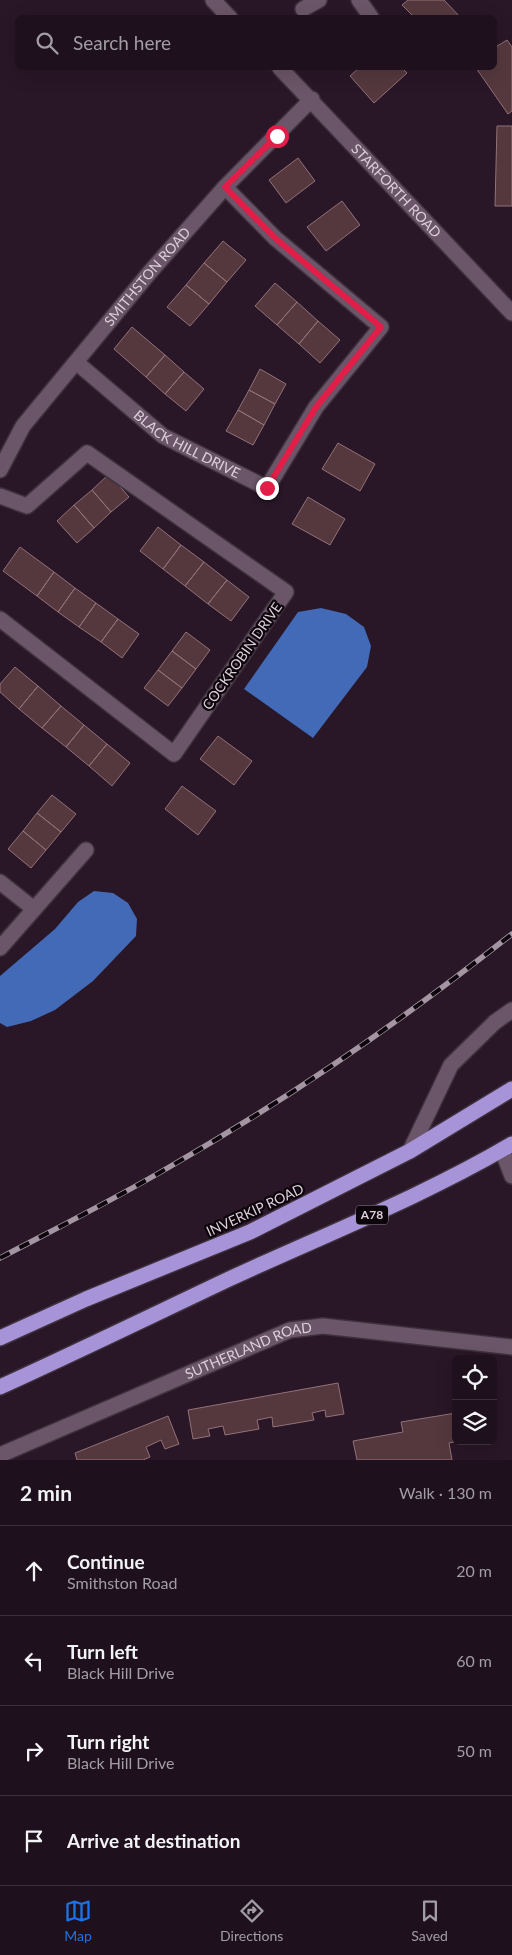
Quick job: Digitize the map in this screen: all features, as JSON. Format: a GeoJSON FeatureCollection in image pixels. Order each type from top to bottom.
{"type":"FeatureCollection","features":[{"type":"Feature","properties":{"kind":"highway","name":"INVERKIP ROAD"},"geometry":{"type":"LineString","coordinates":[[0,1338],[250,1232],[410,1151],[512,1089]]}},
{"type":"Feature","properties":{"kind":"highway","name":"A78"},"geometry":{"type":"LineString","coordinates":[[0,1387],[229,1279],[381,1212],[474,1166],[507,1147]]}},
{"type":"Feature","properties":{"kind":"street"},"geometry":{"type":"LineString","coordinates":[[213,0],[227,15]]}},
{"type":"Feature","properties":{"kind":"street"},"geometry":{"type":"LineString","coordinates":[[303,9],[319,0]]}},
{"type":"Feature","properties":{"kind":"street"},"geometry":{"type":"LineString","coordinates":[[358,0],[369,15]]}},
{"type":"Feature","properties":{"kind":"street","name":"STARFORTH ROAD"},"geometry":{"type":"LineString","coordinates":[[282,70],[312,99],[512,313]]}},
{"type":"Feature","properties":{"kind":"street","name":"SMITHSTON ROAD"},"geometry":{"type":"LineString","coordinates":[[0,470],[23,426],[150,272],[225,187],[312,99]]}},
{"type":"Feature","properties":{"kind":"street","name":"BLACK HILL DRIVE"},"geometry":{"type":"LineString","coordinates":[[76,362],[163,436],[267,488],[316,407],[381,327],[275,238],[225,187]]}},
{"type":"Feature","properties":{"kind":"street","name":"COCKROBIN DRIVE"},"geometry":{"type":"LineString","coordinates":[[0,496],[26,506],[87,453],[286,592],[174,754],[0,619]]}},
{"type":"Feature","properties":{"kind":"street"},"geometry":{"type":"LineString","coordinates":[[0,948],[86,850]]}},
{"type":"Feature","properties":{"kind":"street"},"geometry":{"type":"LineString","coordinates":[[0,882],[34,909]]}},
{"type":"Feature","properties":{"kind":"street"},"geometry":{"type":"LineString","coordinates":[[410,1151],[451,1065],[495,1022],[512,1010]]}},
{"type":"Feature","properties":{"kind":"street"},"geometry":{"type":"LineString","coordinates":[[507,1147],[512,1176]]}},
{"type":"Feature","properties":{"kind":"street","name":"SUTHERLAND ROAD"},"geometry":{"type":"LineString","coordinates":[[0,1455],[290,1330],[323,1326],[512,1347]]}},
{"type":"Feature","properties":{"kind":"water"},"geometry":{"type":"Polygon","coordinates":[[[321,608],[346,614],[364,627],[371,646],[367,667],[313,738],[244,689],[298,612],[321,608]]]}},
{"type":"Feature","properties":{"kind":"water"},"geometry":{"type":"Polygon","coordinates":[[[94,891],[113,893],[128,903],[137,919],[136,936],[93,981],[55,1010],[31,1021],[7,1027],[0,1023],[0,976],[55,929],[78,902],[94,891]]]}},
{"type":"Feature","properties":{"kind":"building"},"geometry":{"type":"Polygon","coordinates":[[[408,0],[444,0],[458,15],[412,15],[402,5],[408,0]]]}},
{"type":"Feature","properties":{"kind":"building"},"geometry":{"type":"Polygon","coordinates":[[[507,40],[512,47],[512,111],[508,114],[477,70],[497,70],[497,46],[507,40]]]}},
{"type":"Feature","properties":{"kind":"building"},"geometry":{"type":"Polygon","coordinates":[[[357,70],[404,70],[407,73],[374,103],[350,76],[357,70]]]}},
{"type":"Feature","properties":{"kind":"building"},"geometry":{"type":"Polygon","coordinates":[[[497,126],[512,126],[512,206],[495,206],[497,126]]]}},
{"type":"Feature","properties":{"kind":"building"},"geometry":{"type":"Polygon","coordinates":[[[298,158],[315,181],[286,203],[269,180],[298,158]]]}},
{"type":"Feature","properties":{"kind":"building"},"geometry":{"type":"Polygon","coordinates":[[[342,201],[360,225],[326,251],[307,227],[342,201]]]}},
{"type":"Feature","properties":{"kind":"building"},"geometry":{"type":"Polygon","coordinates":[[[223,241],[246,260],[227,282],[204,263],[223,241]]]}},
{"type":"Feature","properties":{"kind":"building"},"geometry":{"type":"Polygon","coordinates":[[[204,263],[227,282],[209,304],[186,285],[204,263]]]}},
{"type":"Feature","properties":{"kind":"building"},"geometry":{"type":"Polygon","coordinates":[[[275,283],[297,302],[277,325],[255,306],[275,283]]]}},
{"type":"Feature","properties":{"kind":"building"},"geometry":{"type":"Polygon","coordinates":[[[186,285],[209,304],[190,326],[167,307],[186,285]]]}},
{"type":"Feature","properties":{"kind":"building"},"geometry":{"type":"Polygon","coordinates":[[[297,302],[318,321],[299,344],[277,325],[297,302]]]}},
{"type":"Feature","properties":{"kind":"building"},"geometry":{"type":"Polygon","coordinates":[[[318,321],[340,340],[320,363],[299,344],[318,321]]]}},
{"type":"Feature","properties":{"kind":"building"},"geometry":{"type":"Polygon","coordinates":[[[132,327],[165,355],[146,377],[114,349],[132,327]]]}},
{"type":"Feature","properties":{"kind":"building"},"geometry":{"type":"Polygon","coordinates":[[[165,355],[184,372],[165,394],[146,377],[165,355]]]}},
{"type":"Feature","properties":{"kind":"building"},"geometry":{"type":"Polygon","coordinates":[[[260,369],[286,384],[275,404],[249,390],[260,369]]]}},
{"type":"Feature","properties":{"kind":"building"},"geometry":{"type":"Polygon","coordinates":[[[184,372],[204,389],[186,411],[165,394],[184,372]]]}},
{"type":"Feature","properties":{"kind":"building"},"geometry":{"type":"Polygon","coordinates":[[[249,390],[275,404],[264,425],[238,410],[249,390]]]}},
{"type":"Feature","properties":{"kind":"building"},"geometry":{"type":"Polygon","coordinates":[[[238,410],[264,425],[253,445],[226,431],[238,410]]]}},
{"type":"Feature","properties":{"kind":"building"},"geometry":{"type":"Polygon","coordinates":[[[338,443],[375,464],[360,491],[322,469],[338,443]]]}},
{"type":"Feature","properties":{"kind":"building"},"geometry":{"type":"Polygon","coordinates":[[[109,474],[129,497],[111,512],[92,490],[109,474]]]}},
{"type":"Feature","properties":{"kind":"building"},"geometry":{"type":"Polygon","coordinates":[[[92,490],[111,512],[94,528],[74,505],[92,490]]]}},
{"type":"Feature","properties":{"kind":"building"},"geometry":{"type":"Polygon","coordinates":[[[308,497],[345,519],[330,545],[292,524],[308,497]]]}},
{"type":"Feature","properties":{"kind":"building"},"geometry":{"type":"Polygon","coordinates":[[[74,505],[94,528],[77,543],[57,521],[74,505]]]}},
{"type":"Feature","properties":{"kind":"building"},"geometry":{"type":"Polygon","coordinates":[[[158,527],[181,545],[163,569],[140,551],[158,527]]]}},
{"type":"Feature","properties":{"kind":"building"},"geometry":{"type":"Polygon","coordinates":[[[181,545],[204,562],[185,586],[163,569],[181,545]]]}},
{"type":"Feature","properties":{"kind":"building"},"geometry":{"type":"Polygon","coordinates":[[[20,547],[54,572],[37,596],[3,571],[20,547]]]}},
{"type":"Feature","properties":{"kind":"building"},"geometry":{"type":"Polygon","coordinates":[[[204,562],[227,580],[208,604],[185,586],[204,562]]]}},
{"type":"Feature","properties":{"kind":"building"},"geometry":{"type":"Polygon","coordinates":[[[54,572],[75,588],[58,612],[37,596],[54,572]]]}},
{"type":"Feature","properties":{"kind":"building"},"geometry":{"type":"Polygon","coordinates":[[[227,580],[249,597],[231,621],[208,604],[227,580]]]}},
{"type":"Feature","properties":{"kind":"building"},"geometry":{"type":"Polygon","coordinates":[[[75,588],[96,603],[79,627],[58,612],[75,588]]]}},
{"type":"Feature","properties":{"kind":"building"},"geometry":{"type":"Polygon","coordinates":[[[96,603],[118,619],[101,642],[79,627],[96,603]]]}},
{"type":"Feature","properties":{"kind":"building"},"geometry":{"type":"Polygon","coordinates":[[[118,619],[139,634],[122,658],[101,642],[118,619]]]}},
{"type":"Feature","properties":{"kind":"building"},"geometry":{"type":"Polygon","coordinates":[[[186,632],[210,650],[196,669],[172,651],[186,632]]]}},
{"type":"Feature","properties":{"kind":"building"},"geometry":{"type":"Polygon","coordinates":[[[172,651],[196,669],[182,688],[158,670],[172,651]]]}},
{"type":"Feature","properties":{"kind":"building"},"geometry":{"type":"Polygon","coordinates":[[[15,667],[38,686],[19,709],[0,692],[0,684],[15,667]]]}},
{"type":"Feature","properties":{"kind":"building"},"geometry":{"type":"Polygon","coordinates":[[[158,670],[182,688],[168,706],[144,688],[158,670]]]}},
{"type":"Feature","properties":{"kind":"building"},"geometry":{"type":"Polygon","coordinates":[[[38,686],[61,706],[42,728],[19,709],[38,686]]]}},
{"type":"Feature","properties":{"kind":"building"},"geometry":{"type":"Polygon","coordinates":[[[61,706],[84,725],[66,747],[42,728],[61,706]]]}},
{"type":"Feature","properties":{"kind":"building"},"geometry":{"type":"Polygon","coordinates":[[[84,725],[107,744],[89,766],[66,747],[84,725]]]}},
{"type":"Feature","properties":{"kind":"building"},"geometry":{"type":"Polygon","coordinates":[[[218,736],[252,761],[234,785],[200,759],[218,736]]]}},
{"type":"Feature","properties":{"kind":"building"},"geometry":{"type":"Polygon","coordinates":[[[107,744],[130,763],[112,786],[89,766],[107,744]]]}},
{"type":"Feature","properties":{"kind":"building"},"geometry":{"type":"Polygon","coordinates":[[[182,786],[216,811],[198,835],[165,809],[182,786]]]}},
{"type":"Feature","properties":{"kind":"building"},"geometry":{"type":"Polygon","coordinates":[[[52,795],[76,814],[61,832],[37,813],[52,795]]]}},
{"type":"Feature","properties":{"kind":"building"},"geometry":{"type":"Polygon","coordinates":[[[37,813],[61,832],[46,850],[23,831],[37,813]]]}},
{"type":"Feature","properties":{"kind":"building"},"geometry":{"type":"Polygon","coordinates":[[[23,831],[46,850],[31,868],[8,849],[23,831]]]}},
{"type":"Feature","properties":{"kind":"building"},"geometry":{"type":"Polygon","coordinates":[[[338,1383],[344,1414],[326,1417],[325,1410],[312,1413],[314,1420],[273,1427],[272,1417],[257,1420],[259,1429],[225,1435],[223,1426],[208,1429],[210,1436],[193,1439],[188,1410],[338,1383]]]}},
{"type":"Feature","properties":{"kind":"building"},"geometry":{"type":"Polygon","coordinates":[[[452,1414],[452,1442],[449,1443],[452,1460],[357,1460],[353,1441],[403,1432],[401,1422],[452,1414]]]}},
{"type":"Feature","properties":{"kind":"building"},"geometry":{"type":"Polygon","coordinates":[[[168,1416],[179,1444],[165,1449],[161,1440],[146,1447],[150,1457],[143,1460],[77,1460],[75,1453],[168,1416]]]}},
{"type":"Feature","properties":{"kind":"railway"},"geometry":{"type":"LineString","coordinates":[[0,1258],[129,1190],[259,1113],[388,1027],[512,934]]}},
{"type":"Feature","properties":{"kind":"route"},"geometry":{"type":"LineString","coordinates":[[267,488],[316,407],[381,327],[275,238],[225,187],[277,136]]}}]}
